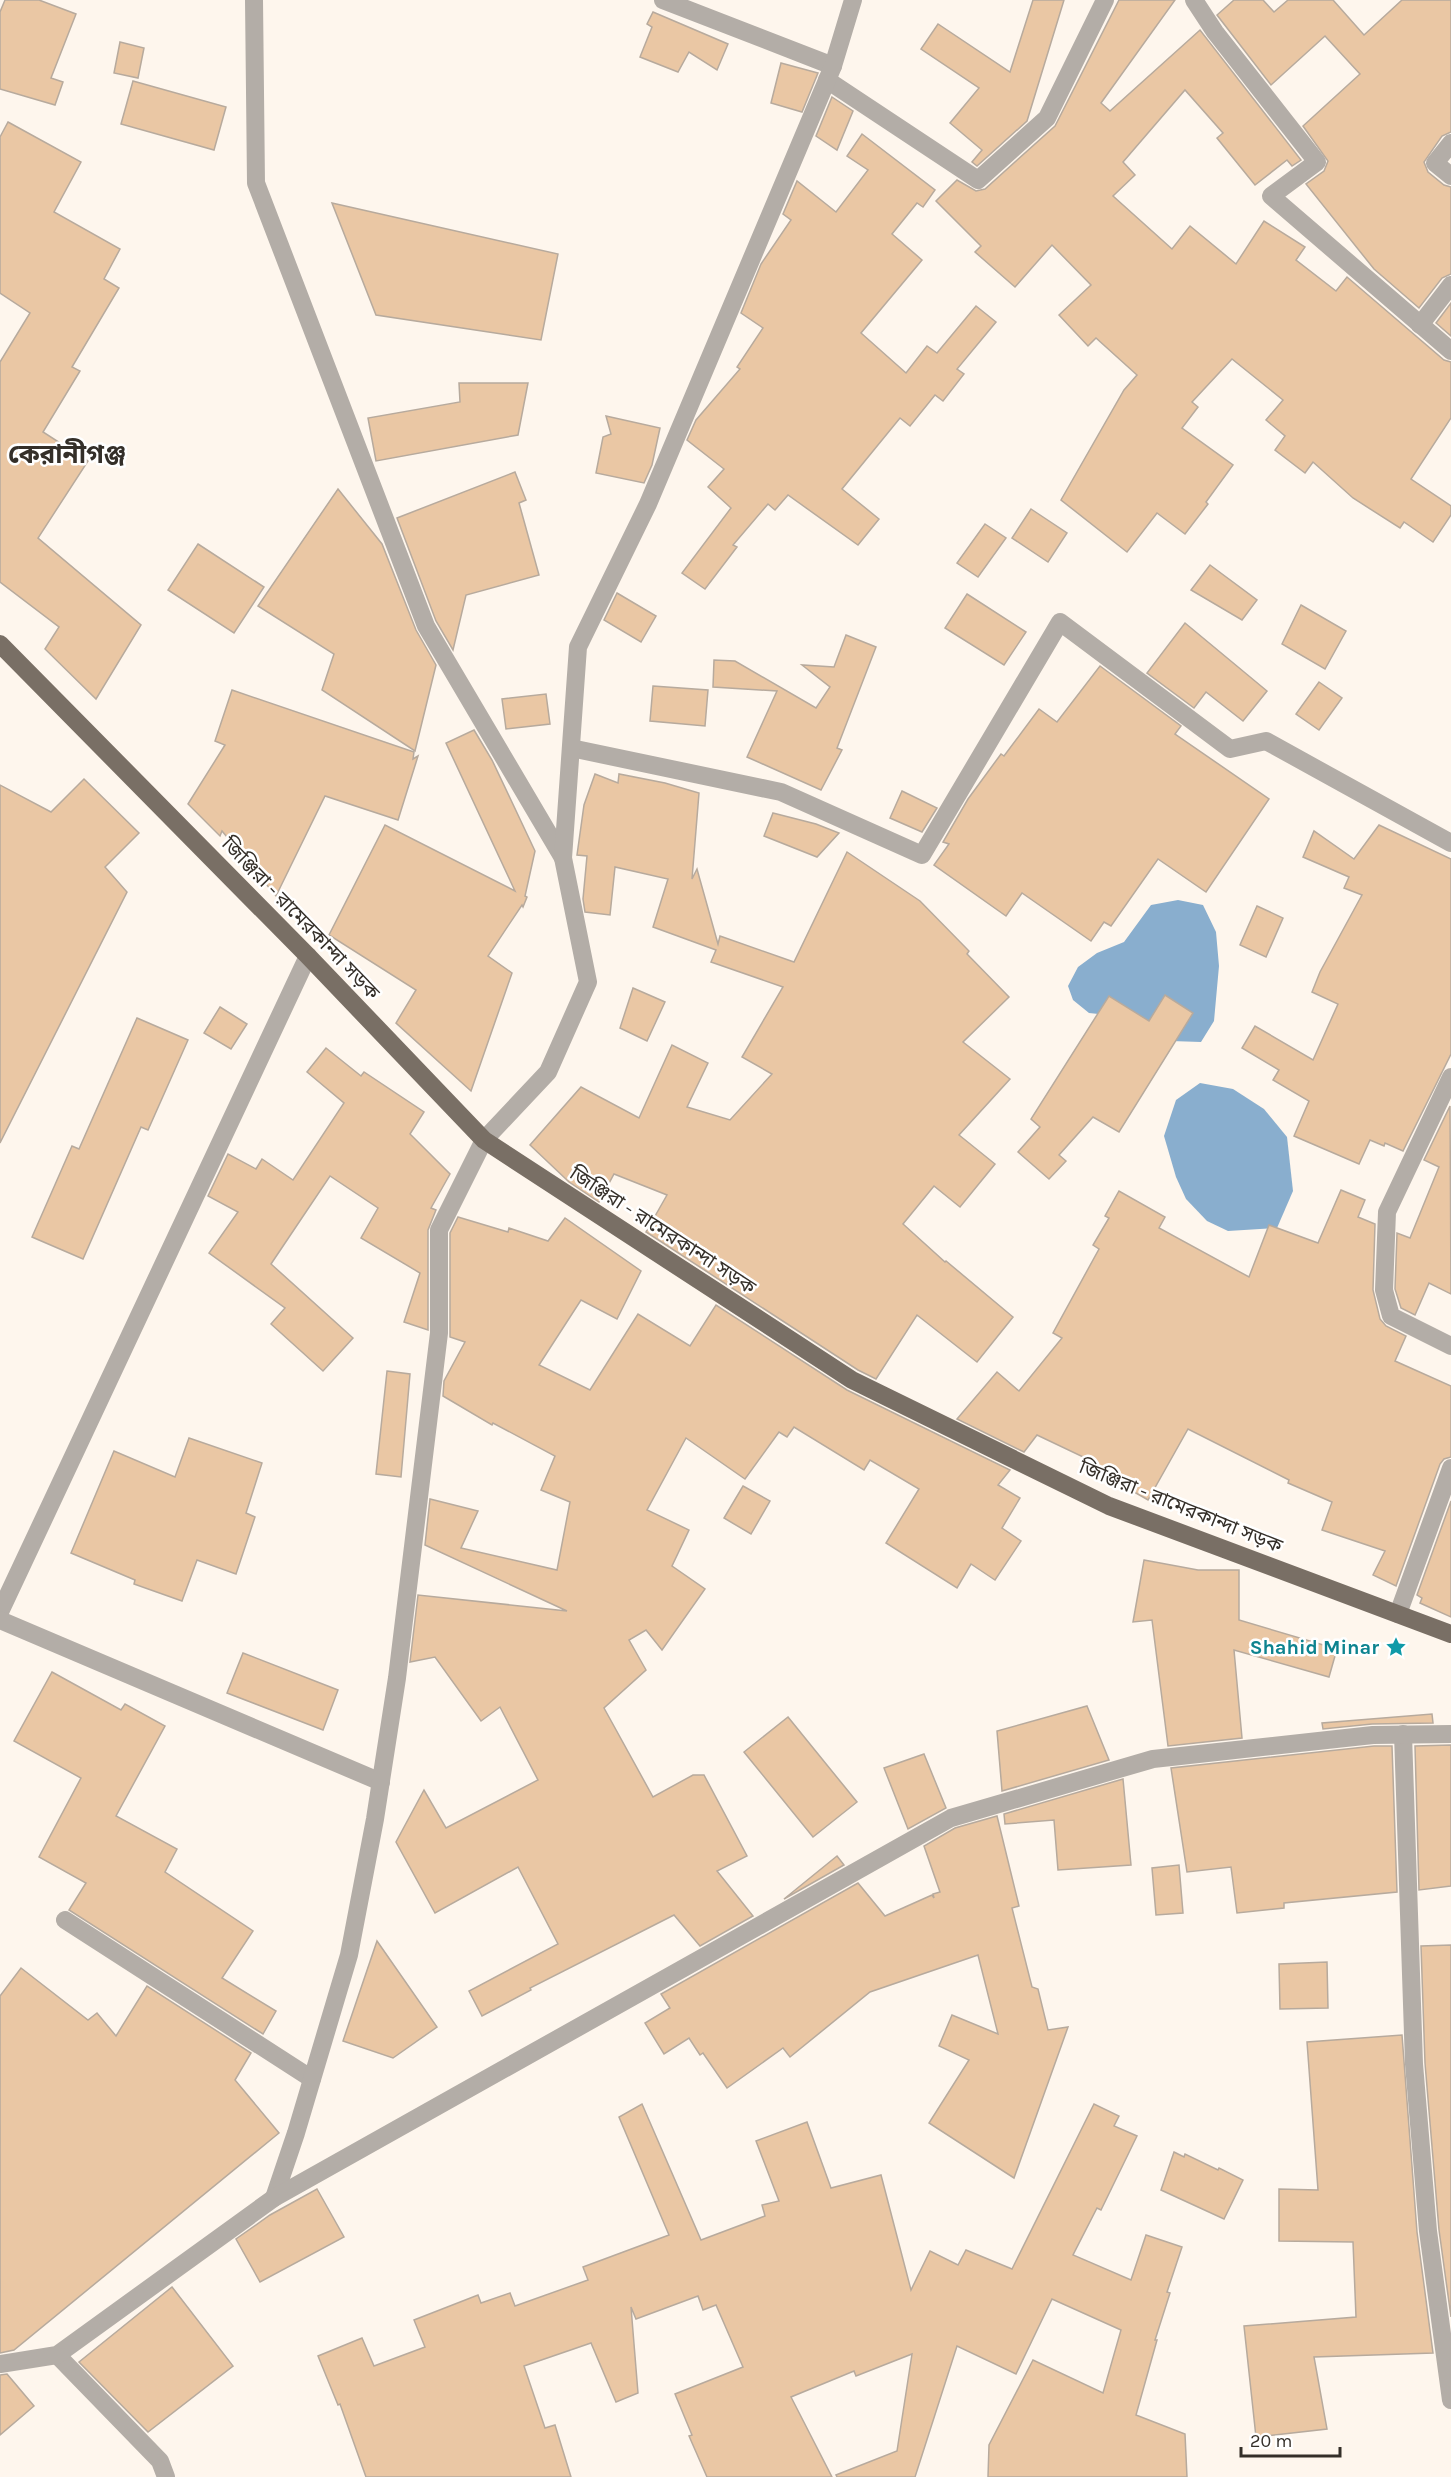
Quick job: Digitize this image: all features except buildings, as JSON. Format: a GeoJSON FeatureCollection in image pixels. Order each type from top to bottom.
{"type":"FeatureCollection","features":[{"type":"Feature","properties":{"kind":"main road","name":"জিঞ্জিরা - রামেরকান্দা সড়ক"},"geometry":{"type":"LineString","coordinates":[[0,644],[308,956],[484,1140],[852,1380],[1109,1506],[1451,1634]]}},
{"type":"Feature","properties":{"kind":"street"},"geometry":{"type":"LineString","coordinates":[[254,0],[255,183],[426,626],[563,858]]}},
{"type":"Feature","properties":{"kind":"street"},"geometry":{"type":"LineString","coordinates":[[663,0],[830,73],[978,180],[1047,118],[1105,0]]}},
{"type":"Feature","properties":{"kind":"street"},"geometry":{"type":"LineString","coordinates":[[274,2198],[349,1955],[381,1782],[397,1678],[439,1333],[439,1230],[484,1140],[548,1072],[588,982],[563,858],[578,647],[648,504],[830,73],[853,0]]}},
{"type":"Feature","properties":{"kind":"street"},"geometry":{"type":"LineString","coordinates":[[1194,0],[1215,32],[1317,162],[1272,196],[1451,351]]}},
{"type":"Feature","properties":{"kind":"street"},"geometry":{"type":"LineString","coordinates":[[1451,143],[1435,163],[1451,176]]}},
{"type":"Feature","properties":{"kind":"street"},"geometry":{"type":"LineString","coordinates":[[1420,325],[1451,285]]}},
{"type":"Feature","properties":{"kind":"street"},"geometry":{"type":"LineString","coordinates":[[571,748],[781,792],[922,855],[1060,622],[1230,749],[1266,741],[1451,843]]}},
{"type":"Feature","properties":{"kind":"street"},"geometry":{"type":"LineString","coordinates":[[0,1612],[308,956]]}},
{"type":"Feature","properties":{"kind":"street"},"geometry":{"type":"LineString","coordinates":[[1451,1077],[1387,1212],[1384,1290],[1391,1316],[1451,1346]]}},
{"type":"Feature","properties":{"kind":"street"},"geometry":{"type":"LineString","coordinates":[[1398,1614],[1451,1468]]}},
{"type":"Feature","properties":{"kind":"street"},"geometry":{"type":"LineString","coordinates":[[0,1620],[381,1782]]}},
{"type":"Feature","properties":{"kind":"street"},"geometry":{"type":"LineString","coordinates":[[1404,1734],[1414,2064],[1428,2231],[1451,2400]]}},
{"type":"Feature","properties":{"kind":"street"},"geometry":{"type":"LineString","coordinates":[[0,2364],[57,2355],[274,2198],[951,1818],[1153,1759],[1373,1735],[1451,1734]]}},
{"type":"Feature","properties":{"kind":"street"},"geometry":{"type":"LineString","coordinates":[[65,1920],[312,2079]]}},
{"type":"Feature","properties":{"kind":"street"},"geometry":{"type":"LineString","coordinates":[[57,2355],[160,2462],[166,2477]]}},
{"type":"Feature","properties":{"kind":"water"},"geometry":{"type":"Polygon","coordinates":[[[1178,900],[1203,905],[1216,932],[1219,966],[1214,1021],[1201,1042],[1171,1041],[1108,1015],[1089,1013],[1073,1000],[1068,986],[1078,967],[1097,953],[1124,942],[1151,905],[1178,900]]]}},
{"type":"Feature","properties":{"kind":"water"},"geometry":{"type":"Polygon","coordinates":[[[1200,1083],[1233,1089],[1264,1109],[1287,1137],[1293,1191],[1277,1228],[1228,1231],[1207,1221],[1186,1199],[1176,1177],[1164,1136],[1176,1100],[1200,1083]]]}},
{"type":"Feature","properties":{"kind":"place","name":"Shahid Minar"},"geometry":{"type":"Point","coordinates":[1396,1647]}},
{"type":"Feature","properties":{"kind":"district","name":"কেরানীগঞ্জ"},"geometry":{"type":"Point","coordinates":[67,454]}}]}
